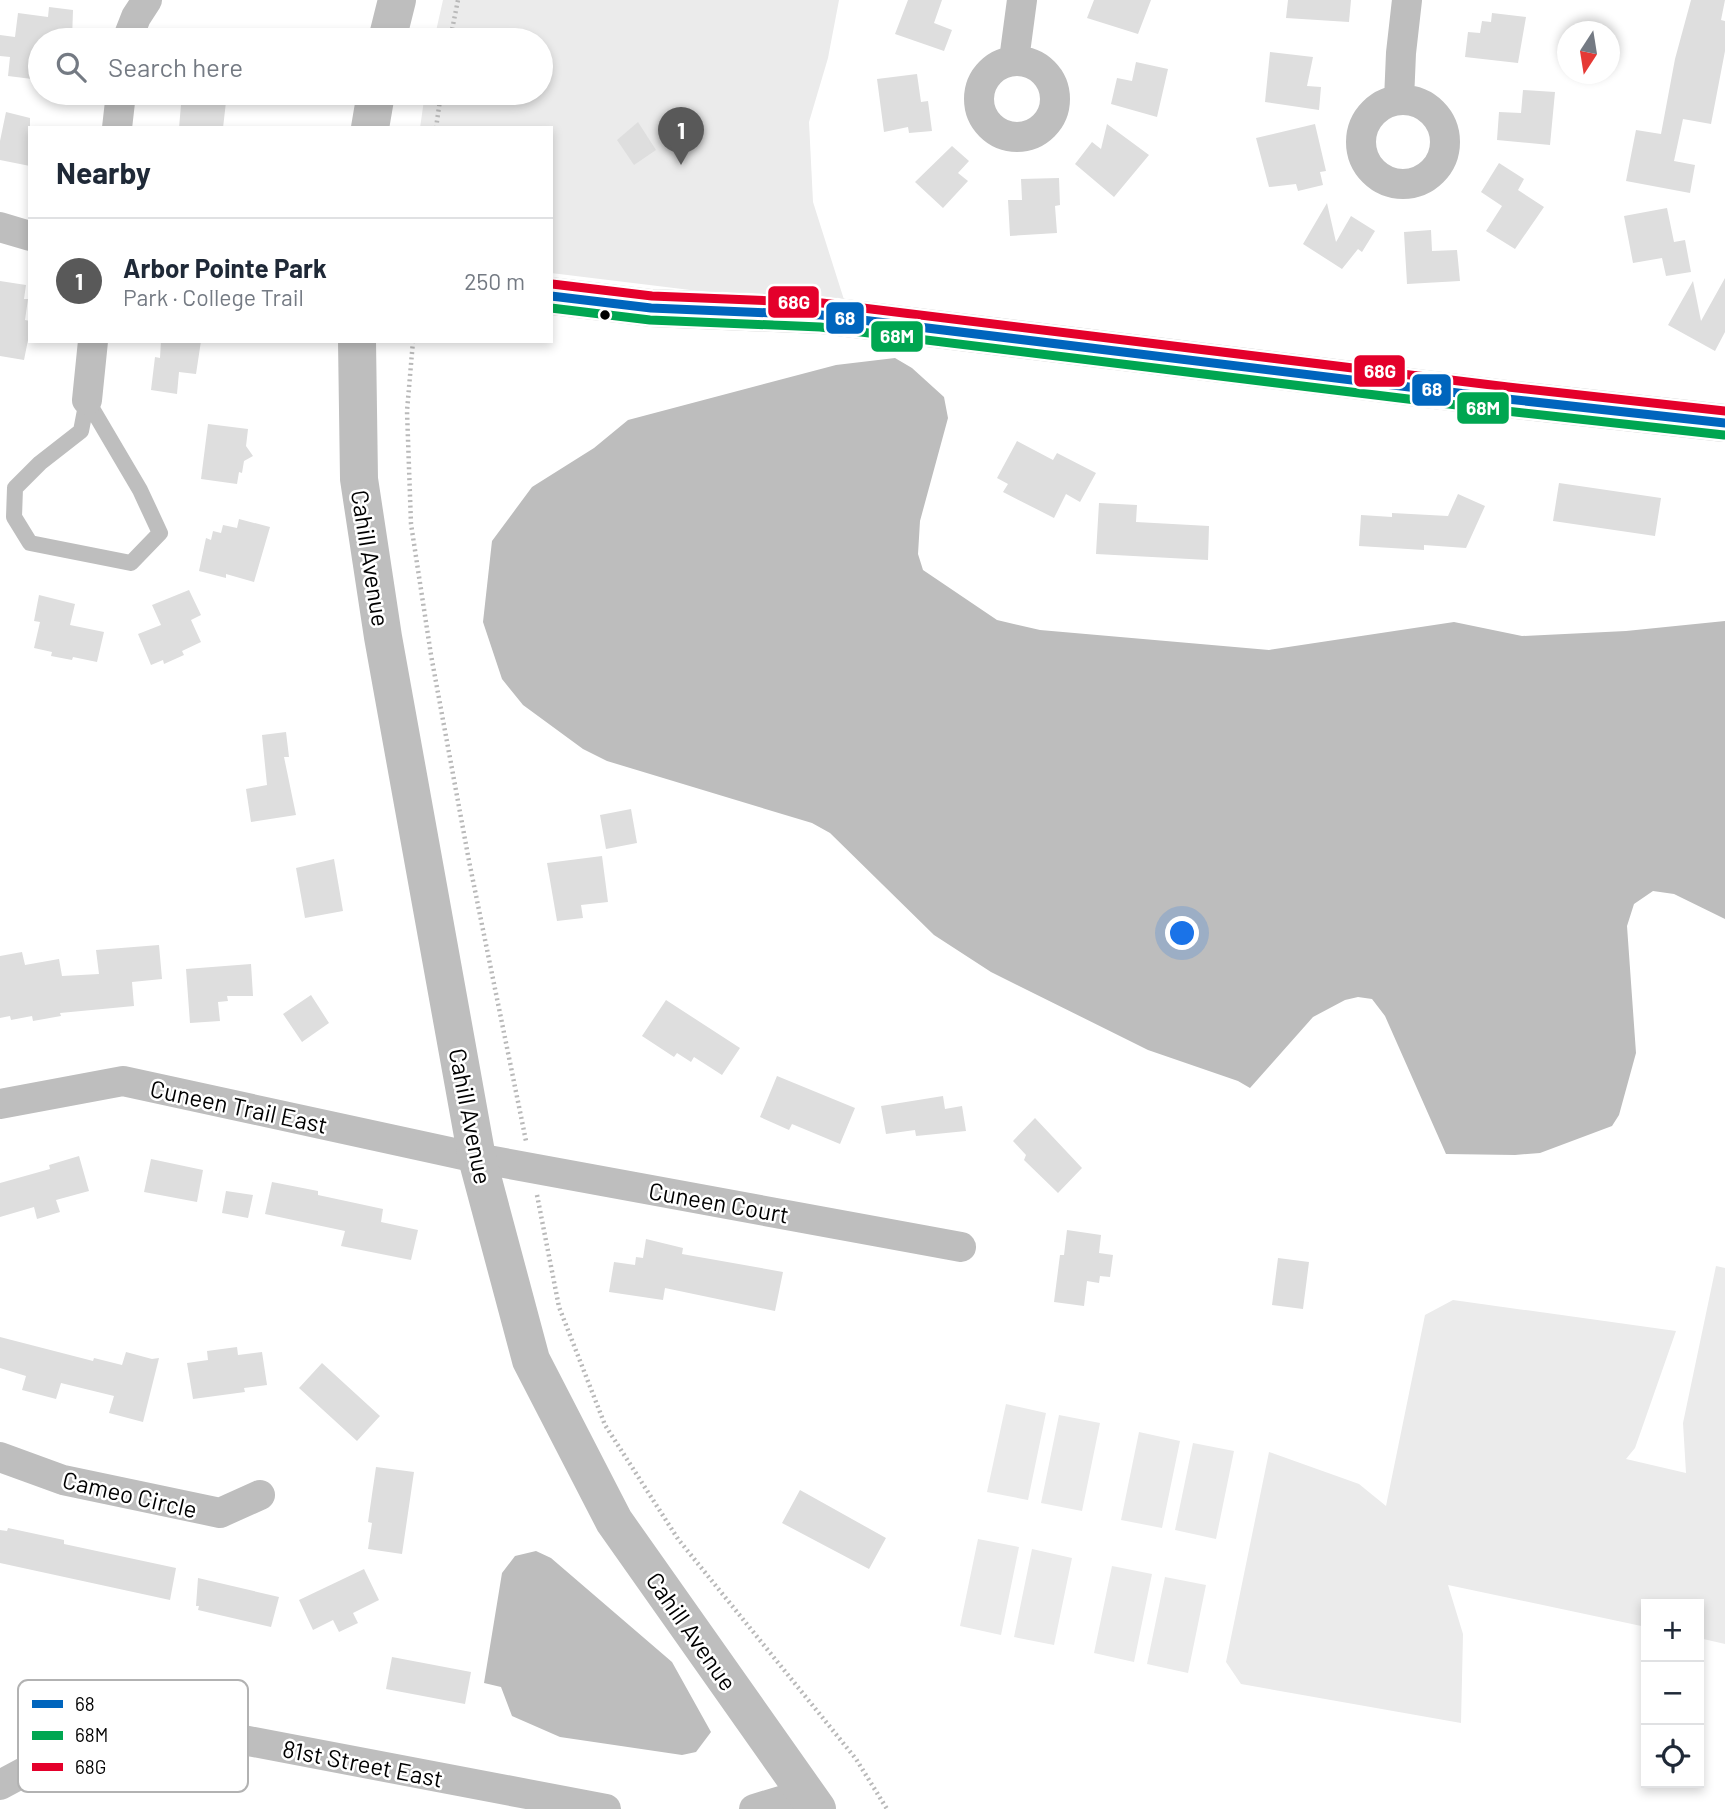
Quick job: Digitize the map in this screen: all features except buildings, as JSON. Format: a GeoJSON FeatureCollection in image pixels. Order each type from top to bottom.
{"type":"FeatureCollection","features":[{"type":"Feature","properties":{"kind":"street"},"geometry":{"type":"LineString","coordinates":[[132,28],[147,0]]}},
{"type":"Feature","properties":{"kind":"street"},"geometry":{"type":"LineString","coordinates":[[390,28],[397,0]]}},
{"type":"Feature","properties":{"kind":"street"},"geometry":{"type":"LineString","coordinates":[[1014,60],[1022,0]]}},
{"type":"Feature","properties":{"kind":"street"},"geometry":{"type":"LineString","coordinates":[[1399,100],[1407,0]]}},
{"type":"Feature","properties":{"kind":"street"},"geometry":{"type":"LineString","coordinates":[[117,126],[120,105]]}},
{"type":"Feature","properties":{"kind":"street"},"geometry":{"type":"LineString","coordinates":[[370,126],[374,105]]}},
{"type":"Feature","properties":{"kind":"street"},"geometry":{"type":"LineString","coordinates":[[0,227],[28,235]]}},
{"type":"Feature","properties":{"kind":"street"},"geometry":{"type":"LineString","coordinates":[[553,296],[651,308],[821,315],[1507,400],[1725,423]]}},
{"type":"Feature","properties":{"kind":"street"},"geometry":{"type":"LineString","coordinates":[[88,400],[93,343]]}},
{"type":"Feature","properties":{"kind":"street","name":"Cahill Avenue"},"geometry":{"type":"LineString","coordinates":[[357,343],[359,479],[383,637],[477,1158],[531,1360],[614,1521],[812,1801]]}},
{"type":"Feature","properties":{"kind":"street","name":"Cuneen Trail East"},"geometry":{"type":"LineString","coordinates":[[0,1104],[123,1081],[477,1158]]}},
{"type":"Feature","properties":{"kind":"street","name":"Cuneen Court"},"geometry":{"type":"LineString","coordinates":[[477,1158],[961,1247]]}},
{"type":"Feature","properties":{"kind":"street","name":"Cameo Circle"},"geometry":{"type":"LineString","coordinates":[[0,1457],[63,1480],[220,1513],[260,1495]]}},
{"type":"Feature","properties":{"kind":"street","name":"81st Street East"},"geometry":{"type":"LineString","coordinates":[[248,1741],[606,1809]]}},
{"type":"Feature","properties":{"kind":"street","name":"81st Street East"},"geometry":{"type":"LineString","coordinates":[[0,1785],[18,1775]]}},
{"type":"Feature","properties":{"kind":"street"},"geometry":{"type":"LineString","coordinates":[[754,1809],[812,1801]]}},
{"type":"Feature","properties":{"kind":"lane"},"geometry":{"type":"LineString","coordinates":[[88,400],[140,490],[160,533],[131,563],[30,544],[14,517],[15,488],[40,463],[80,431],[88,400]]}},
{"type":"Feature","properties":{"kind":"path"},"geometry":{"type":"LineString","coordinates":[[452,28],[458,0]]}},
{"type":"Feature","properties":{"kind":"path"},"geometry":{"type":"LineString","coordinates":[[436,126],[439,105]]}},
{"type":"Feature","properties":{"kind":"path"},"geometry":{"type":"LineString","coordinates":[[413,343],[407,411],[411,523],[433,668],[559,1307],[605,1425],[678,1539],[856,1759],[887,1809]]}},
{"type":"Feature","properties":{"kind":"shaded area"},"geometry":{"type":"Polygon","coordinates":[[[443,0],[839,0],[828,58],[809,122],[813,202],[846,306],[781,301],[553,273],[553,126],[420,126],[423,105],[553,105],[553,28],[437,28],[443,0]]]}},
{"type":"Feature","properties":{"kind":"shaded area"},"geometry":{"type":"Polygon","coordinates":[[[895,358],[912,368],[944,397],[948,418],[920,521],[918,554],[923,570],[997,620],[1040,630],[1269,650],[1454,622],[1522,636],[1626,631],[1725,621],[1725,919],[1674,894],[1653,891],[1634,904],[1627,926],[1636,1053],[1619,1115],[1612,1126],[1540,1153],[1446,1154],[1385,1016],[1372,999],[1358,997],[1345,1000],[1313,1017],[1250,1088],[1238,1081],[1148,1050],[991,972],[934,935],[830,833],[812,823],[607,761],[583,749],[523,705],[502,679],[483,622],[492,541],[532,487],[594,448],[628,420],[836,365],[895,358]]]}},
{"type":"Feature","properties":{"kind":"shaded area"},"geometry":{"type":"Polygon","coordinates":[[[1716,1266],[1725,1268],[1725,1644],[1704,1639],[1704,1599],[1641,1599],[1641,1626],[1448,1585],[1463,1634],[1461,1723],[1241,1684],[1226,1662],[1269,1452],[1359,1484],[1386,1506],[1425,1315],[1453,1300],[1676,1331],[1635,1448],[1626,1459],[1686,1473],[1683,1423],[1716,1266]]]}},
{"type":"Feature","properties":{"kind":"shaded area"},"geometry":{"type":"Polygon","coordinates":[[[1006,1404],[1046,1413],[1028,1500],[987,1492],[1006,1404]]]}},
{"type":"Feature","properties":{"kind":"shaded area"},"geometry":{"type":"Polygon","coordinates":[[[1059,1415],[1100,1423],[1082,1511],[1041,1503],[1059,1415]]]}},
{"type":"Feature","properties":{"kind":"shaded area"},"geometry":{"type":"Polygon","coordinates":[[[1139,1432],[1180,1441],[1162,1528],[1121,1520],[1139,1432]]]}},
{"type":"Feature","properties":{"kind":"shaded area"},"geometry":{"type":"Polygon","coordinates":[[[1193,1443],[1234,1451],[1216,1539],[1175,1530],[1193,1443]]]}},
{"type":"Feature","properties":{"kind":"shaded area"},"geometry":{"type":"Polygon","coordinates":[[[978,1539],[1019,1547],[1001,1635],[960,1626],[978,1539]]]}},
{"type":"Feature","properties":{"kind":"shaded area"},"geometry":{"type":"Polygon","coordinates":[[[1032,1549],[1072,1558],[1054,1645],[1014,1637],[1032,1549]]]}},
{"type":"Feature","properties":{"kind":"shaded area"},"geometry":{"type":"Polygon","coordinates":[[[536,1551],[551,1558],[672,1662],[711,1732],[696,1752],[682,1755],[560,1737],[512,1716],[501,1687],[484,1683],[502,1573],[515,1556],[536,1551]]]}},
{"type":"Feature","properties":{"kind":"shaded area"},"geometry":{"type":"Polygon","coordinates":[[[1112,1566],[1152,1574],[1134,1662],[1094,1653],[1112,1566]]]}},
{"type":"Feature","properties":{"kind":"shaded area"},"geometry":{"type":"Polygon","coordinates":[[[1165,1577],[1206,1585],[1188,1673],[1147,1664],[1165,1577]]]}},
{"type":"Feature","properties":{"kind":"transit line","name":"68G"},"geometry":{"type":"LineString","coordinates":[[553,284],[652,296],[822,303],[1725,411]]}},
{"type":"Feature","properties":{"kind":"transit line","name":"68"},"geometry":{"type":"LineString","coordinates":[[553,296],[651,308],[821,315],[1725,423]]}},
{"type":"Feature","properties":{"kind":"transit line","name":"68M"},"geometry":{"type":"LineString","coordinates":[[553,308],[650,320],[820,327],[1724,435]]}},
{"type":"Feature","properties":{"kind":"place","name":"Arbor Pointe Park"},"geometry":{"type":"Point","coordinates":[681,165]}}]}
